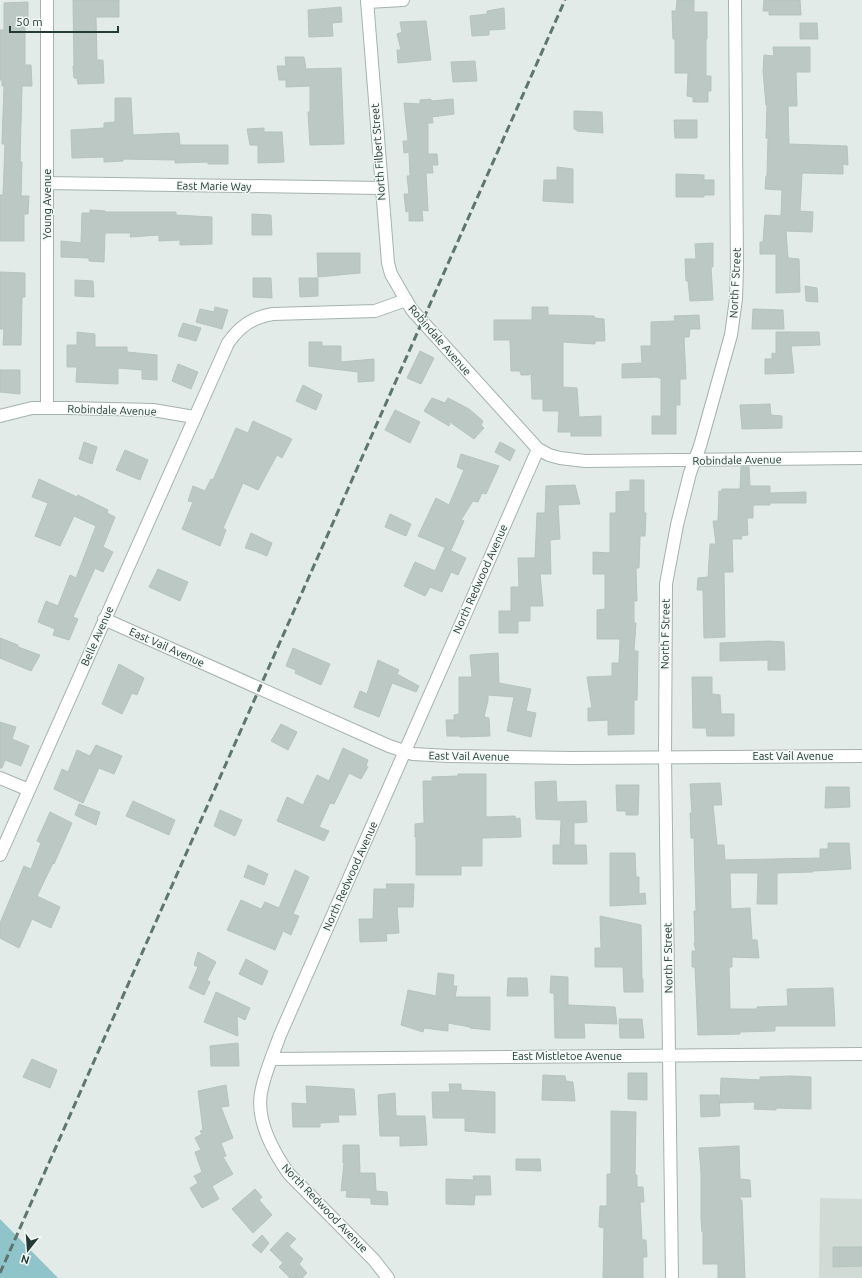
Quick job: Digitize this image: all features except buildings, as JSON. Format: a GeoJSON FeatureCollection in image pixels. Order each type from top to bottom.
{"type":"FeatureCollection","features":[{"type":"Feature","properties":{"kind":"street","name":"Young Avenue"},"geometry":{"type":"LineString","coordinates":[[47,0],[47,408]]}},
{"type":"Feature","properties":{"kind":"street"},"geometry":{"type":"LineString","coordinates":[[367,1],[402,0]]}},
{"type":"Feature","properties":{"kind":"street","name":"North F Street"},"geometry":{"type":"LineString","coordinates":[[672,1278],[665,757],[666,584],[677,525],[690,473],[700,446],[731,335],[736,299],[735,0]]}},
{"type":"Feature","properties":{"kind":"street","name":"North Filbert Street"},"geometry":{"type":"LineString","coordinates":[[367,1],[388,263],[391,274],[406,300]]}},
{"type":"Feature","properties":{"kind":"street","name":"East Marie Way"},"geometry":{"type":"LineString","coordinates":[[47,183],[381,188]]}},
{"type":"Feature","properties":{"kind":"street","name":"Robindale Avenue"},"geometry":{"type":"LineString","coordinates":[[0,416],[32,408],[47,408],[153,410],[194,417],[228,343],[236,331],[251,320],[263,315],[273,314],[360,312],[375,310],[406,300],[412,310],[538,449],[549,456],[585,461],[862,458]]}},
{"type":"Feature","properties":{"kind":"street","name":"Belle Avenue"},"geometry":{"type":"LineString","coordinates":[[0,855],[194,417]]}},
{"type":"Feature","properties":{"kind":"street","name":"North Redwood Avenue"},"geometry":{"type":"LineString","coordinates":[[388,1278],[374,1260],[289,1174],[278,1158],[266,1131],[260,1105],[261,1089],[280,1035],[538,449]]}},
{"type":"Feature","properties":{"kind":"street","name":"East Vail Avenue"},"geometry":{"type":"LineString","coordinates":[[104,619],[389,746],[404,751],[426,755],[665,757],[862,756]]}},
{"type":"Feature","properties":{"kind":"street"},"geometry":{"type":"LineString","coordinates":[[0,778],[28,790]]}},
{"type":"Feature","properties":{"kind":"street","name":"East Mistletoe Avenue"},"geometry":{"type":"LineString","coordinates":[[271,1058],[862,1054]]}},
{"type":"Feature","properties":{"kind":"shaded area"},"geometry":{"type":"Polygon","coordinates":[[[820,1198],[862,1199],[862,1278],[819,1278],[820,1198]]]}},
{"type":"Feature","properties":{"kind":"water"},"geometry":{"type":"Polygon","coordinates":[[[0,1219],[58,1278],[0,1278],[0,1219]]]}},
{"type":"Feature","properties":{"kind":"railway"},"geometry":{"type":"LineString","coordinates":[[0,1273],[565,0]]}}]}
